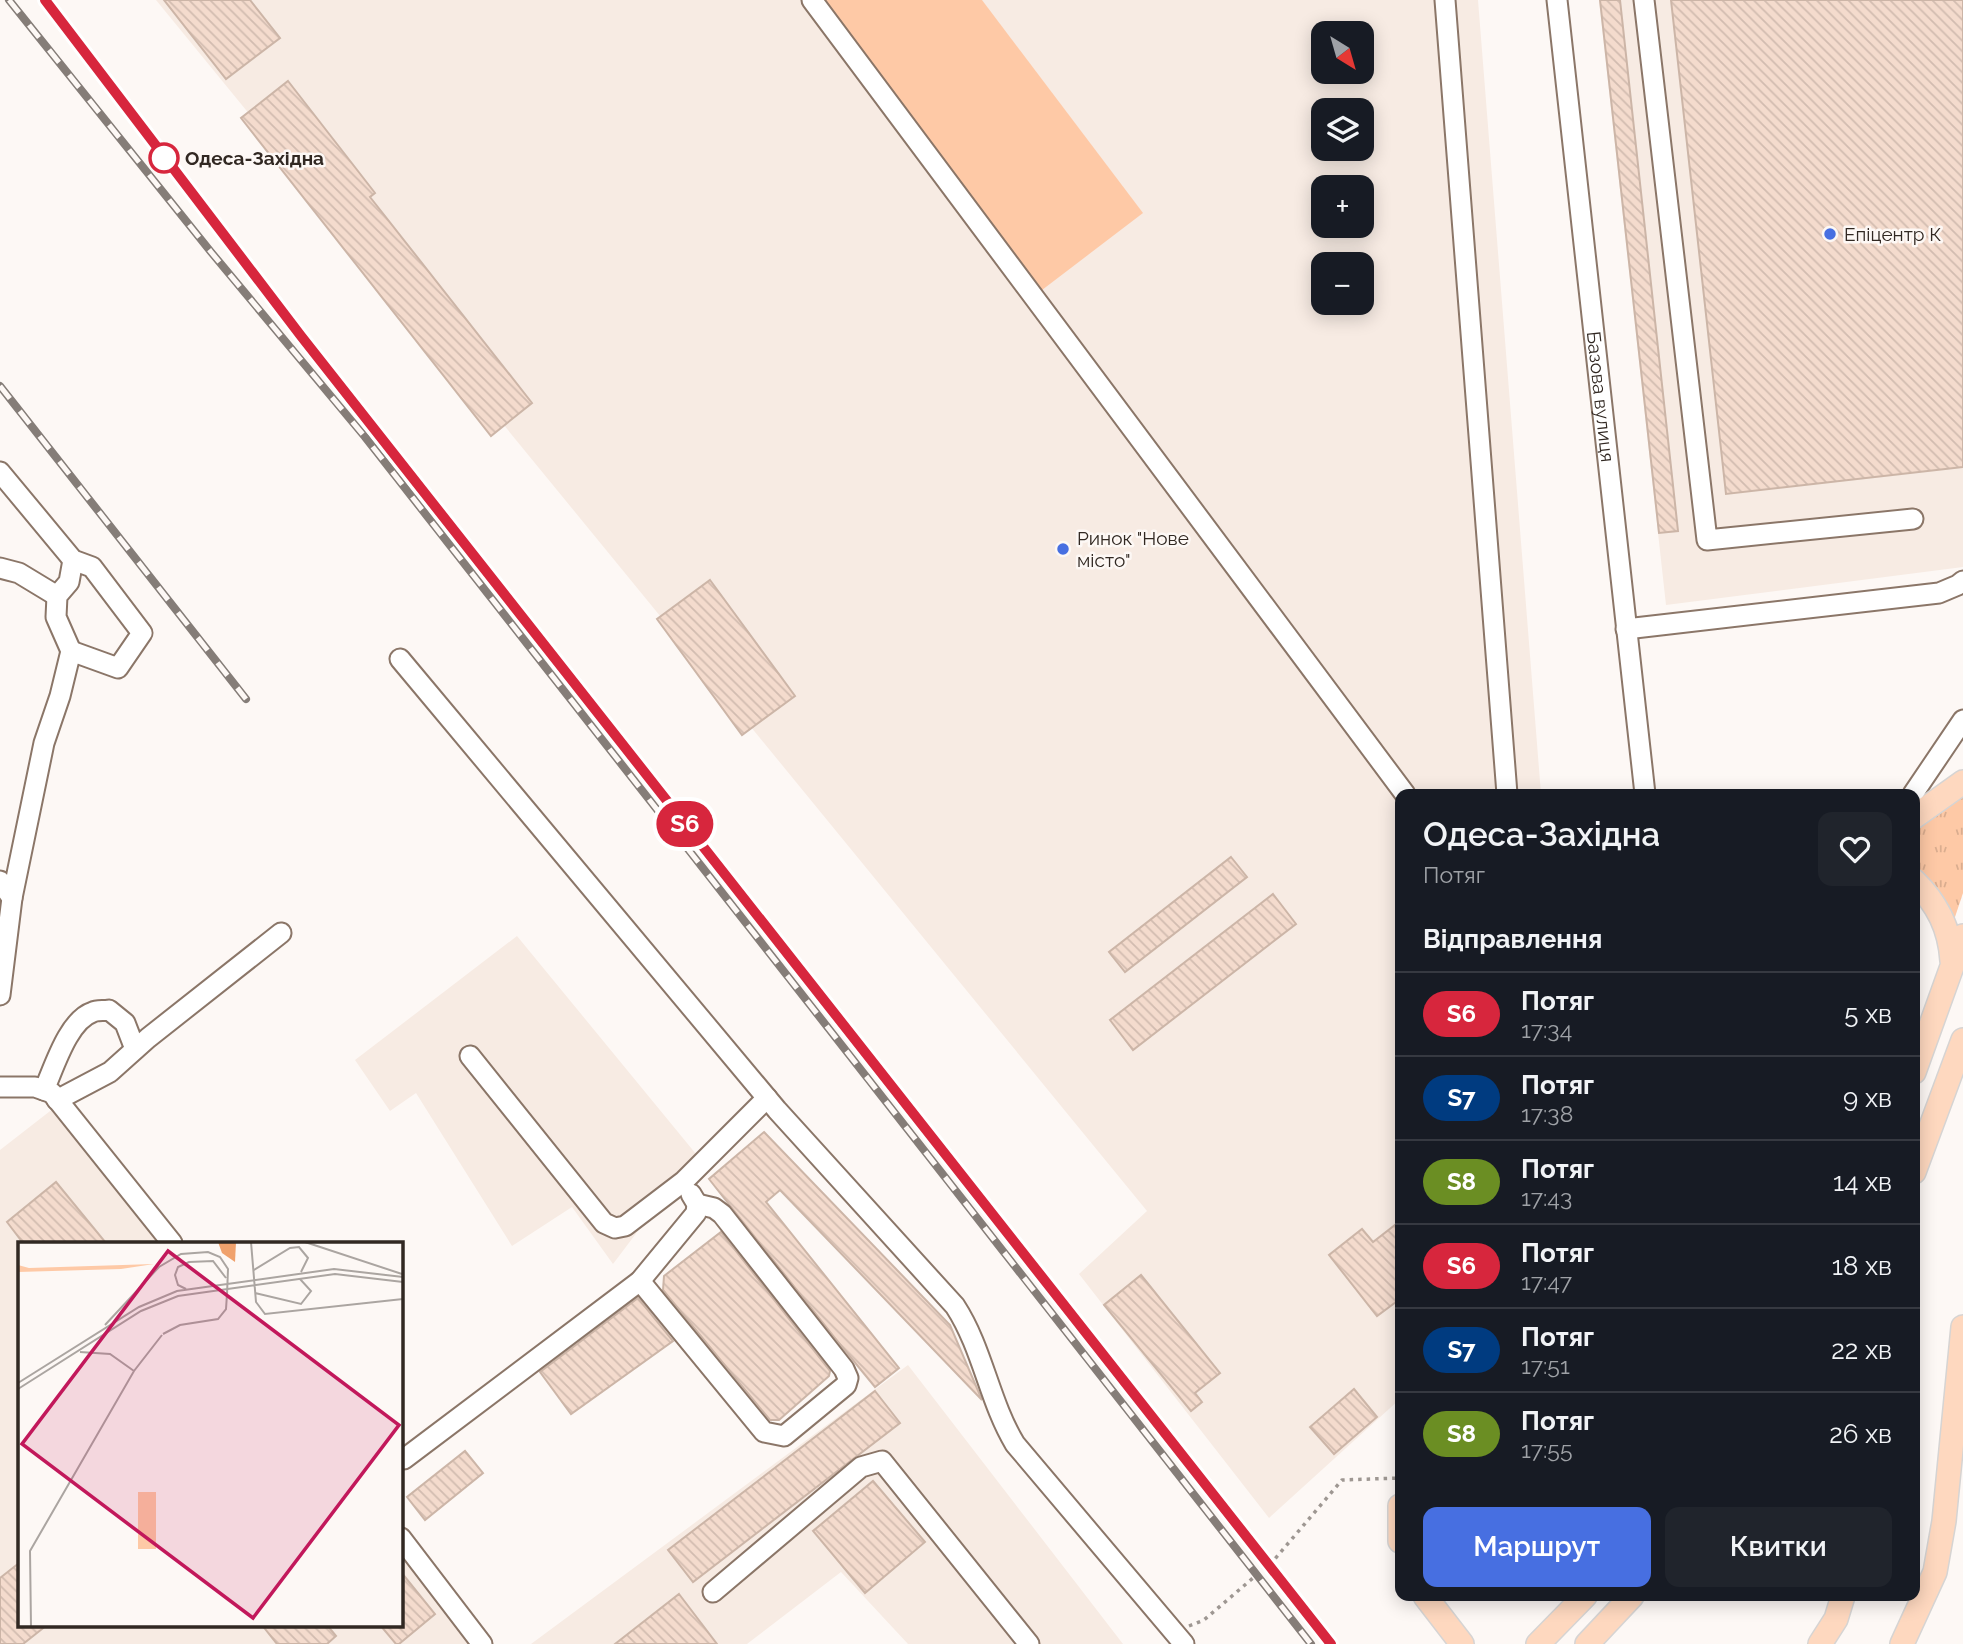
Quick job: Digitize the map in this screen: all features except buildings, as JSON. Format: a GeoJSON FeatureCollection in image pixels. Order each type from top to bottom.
{"type":"FeatureCollection","features":[{"type":"Feature","properties":{"kind":"main road"},"geometry":{"type":"LineString","coordinates":[[1920,813],[1963,782]]}},
{"type":"Feature","properties":{"kind":"main road"},"geometry":{"type":"LineString","coordinates":[[1920,887],[1943,918],[1951,941],[1952,968]]}},
{"type":"Feature","properties":{"kind":"main road"},"geometry":{"type":"LineString","coordinates":[[1920,1056],[1963,936]]}},
{"type":"Feature","properties":{"kind":"main road"},"geometry":{"type":"LineString","coordinates":[[1920,1156],[1963,1040]]}},
{"type":"Feature","properties":{"kind":"main road"},"geometry":{"type":"LineString","coordinates":[[1902,1644],[1934,1572],[1944,1521],[1963,1327]]}},
{"type":"Feature","properties":{"kind":"main road"},"geometry":{"type":"LineString","coordinates":[[1429,1601],[1462,1644]]}},
{"type":"Feature","properties":{"kind":"main road"},"geometry":{"type":"LineString","coordinates":[[1538,1644],[1580,1601]]}},
{"type":"Feature","properties":{"kind":"main road"},"geometry":{"type":"LineString","coordinates":[[1587,1644],[1627,1601]]}},
{"type":"Feature","properties":{"kind":"main road"},"geometry":{"type":"LineString","coordinates":[[1820,1644],[1836,1619],[1841,1601]]}},
{"type":"Feature","properties":{"kind":"street"},"geometry":{"type":"LineString","coordinates":[[812,0],[1401,789]]}},
{"type":"Feature","properties":{"kind":"street"},"geometry":{"type":"LineString","coordinates":[[1445,0],[1507,789]]}},
{"type":"Feature","properties":{"kind":"street","name":"Базова вулиця"},"geometry":{"type":"LineString","coordinates":[[1557,0],[1644,789]]}},
{"type":"Feature","properties":{"kind":"street"},"geometry":{"type":"LineString","coordinates":[[1644,0],[1707,540],[1913,519]]}},
{"type":"Feature","properties":{"kind":"street"},"geometry":{"type":"LineString","coordinates":[[0,472],[74,560],[92,567],[142,633],[118,667],[71,651]]}},
{"type":"Feature","properties":{"kind":"street"},"geometry":{"type":"LineString","coordinates":[[0,995],[12,898],[33,789],[71,651],[56,617],[57,596],[69,582],[74,560]]}},
{"type":"Feature","properties":{"kind":"street"},"geometry":{"type":"LineString","coordinates":[[0,568],[19,573],[57,596]]}},
{"type":"Feature","properties":{"kind":"street"},"geometry":{"type":"LineString","coordinates":[[1626,629],[1939,593],[1963,580]]}},
{"type":"Feature","properties":{"kind":"street"},"geometry":{"type":"LineString","coordinates":[[400,659],[767,1098],[955,1306],[968,1326],[1003,1423],[1015,1444],[1179,1638]]}},
{"type":"Feature","properties":{"kind":"street"},"geometry":{"type":"LineString","coordinates":[[1916,789],[1963,720]]}},
{"type":"Feature","properties":{"kind":"street"},"geometry":{"type":"LineString","coordinates":[[0,881],[12,898]]}},
{"type":"Feature","properties":{"kind":"street"},"geometry":{"type":"LineString","coordinates":[[51,1095],[110,1072],[281,933]]}},
{"type":"Feature","properties":{"kind":"street"},"geometry":{"type":"LineString","coordinates":[[51,1095],[64,1045],[75,1026],[92,1012],[109,1010],[125,1023],[135,1049]]}},
{"type":"Feature","properties":{"kind":"street"},"geometry":{"type":"LineString","coordinates":[[470,1056],[604,1223],[615,1228],[625,1226],[684,1181],[767,1098]]}},
{"type":"Feature","properties":{"kind":"street"},"geometry":{"type":"LineString","coordinates":[[0,1087],[35,1087],[51,1095],[171,1242]]}},
{"type":"Feature","properties":{"kind":"street"},"geometry":{"type":"LineString","coordinates":[[404,1459],[639,1281],[696,1213],[697,1203],[684,1181]]}},
{"type":"Feature","properties":{"kind":"street"},"geometry":{"type":"LineString","coordinates":[[639,1281],[764,1432],[784,1436],[846,1385],[848,1378],[844,1369],[722,1214],[714,1208],[697,1203]]}},
{"type":"Feature","properties":{"kind":"street"},"geometry":{"type":"LineString","coordinates":[[713,1592],[861,1467],[882,1461],[1029,1644]]}},
{"type":"Feature","properties":{"kind":"street"},"geometry":{"type":"LineString","coordinates":[[402,1539],[482,1644]]}},
{"type":"Feature","properties":{"kind":"path"},"geometry":{"type":"LineString","coordinates":[[1179,1638],[1269,1566],[1342,1480],[1395,1478]]}},
{"type":"Feature","properties":{"kind":"shaded area","name":"Ринок \"Нове місто\""},"geometry":{"type":"Polygon","coordinates":[[[156,0],[1478,0],[1541,789],[1395,789],[1395,1404],[1269,1518],[1079,1274],[1147,1211],[156,0]]]}},
{"type":"Feature","properties":{"kind":"shaded area","name":"Епіцентр К"},"geometry":{"type":"Polygon","coordinates":[[[1599,0],[1963,0],[1963,567],[1666,605],[1599,0]]]}},
{"type":"Feature","properties":{"kind":"shaded area"},"geometry":{"type":"Polygon","coordinates":[[[517,936],[696,1154],[613,1264],[572,1207],[512,1246],[416,1093],[390,1111],[355,1060],[517,936]]]}},
{"type":"Feature","properties":{"kind":"shaded area"},"geometry":{"type":"Polygon","coordinates":[[[54,1108],[158,1242],[18,1242],[18,1626],[402,1626],[402,1556],[470,1644],[0,1644],[0,1150],[54,1108]]]}},
{"type":"Feature","properties":{"kind":"shaded area"},"geometry":{"type":"Polygon","coordinates":[[[908,1365],[1123,1644],[908,1644],[841,1572],[747,1644],[531,1644],[908,1365]]]}},
{"type":"Feature","properties":{"kind":"green space"},"geometry":{"type":"Polygon","coordinates":[[[823,0],[982,0],[1143,213],[1042,290],[823,0]]]}},
{"type":"Feature","properties":{"kind":"green space"},"geometry":{"type":"Polygon","coordinates":[[[1963,793],[1963,893],[1952,926],[1920,881],[1920,826],[1963,793]]]}},
{"type":"Feature","properties":{"kind":"railway"},"geometry":{"type":"LineString","coordinates":[[9,0],[211,252],[365,437],[1311,1644]]}},
{"type":"Feature","properties":{"kind":"railway"},"geometry":{"type":"LineString","coordinates":[[45,0],[301,336],[1331,1644]]}},
{"type":"Feature","properties":{"kind":"railway"},"geometry":{"type":"LineString","coordinates":[[0,386],[246,699]]}},
{"type":"Feature","properties":{"kind":"train","name":"S6"},"geometry":{"type":"LineString","coordinates":[[45,0],[301,336],[1331,1644]]}},
{"type":"Feature","properties":{"kind":"place","name":"Одеса-Західна"},"geometry":{"type":"Point","coordinates":[164,158]}},
{"type":"Feature","properties":{"kind":"place","name":"Епіцентр К"},"geometry":{"type":"Point","coordinates":[1830,234]}},
{"type":"Feature","properties":{"kind":"place","name":"Ринок \"Нове місто\""},"geometry":{"type":"Point","coordinates":[1063,549]}}]}
